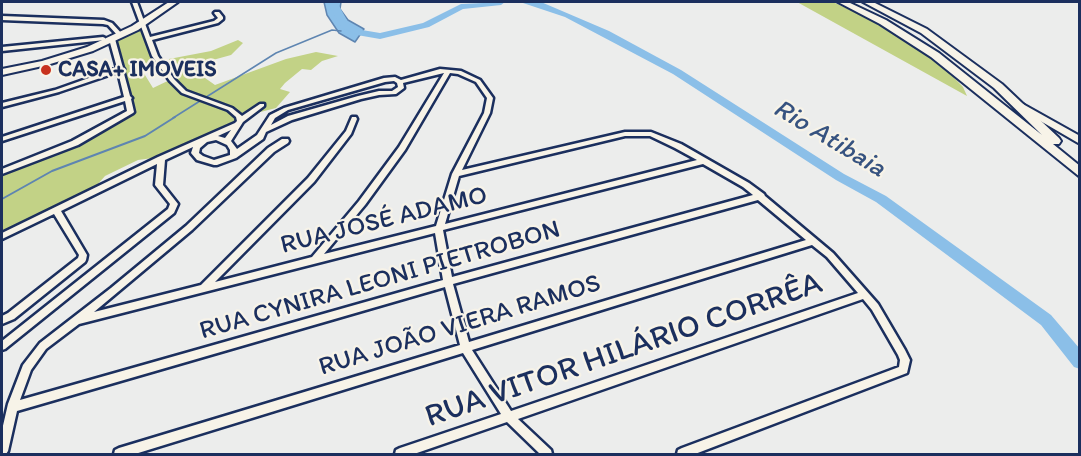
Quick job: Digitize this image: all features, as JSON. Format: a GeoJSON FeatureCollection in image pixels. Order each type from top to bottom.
{"type":"FeatureCollection","features":[{"type":"Feature","properties":{"kind":"main road"},"geometry":{"type":"LineString","coordinates":[[842,2],[860,9],[897,31],[961,74],[1080,173]]}},
{"type":"Feature","properties":{"kind":"main road"},"geometry":{"type":"LineString","coordinates":[[867,2],[914,25],[998,86],[1049,137],[1080,162]]}},
{"type":"Feature","properties":{"kind":"main road"},"geometry":{"type":"LineString","coordinates":[[897,31],[914,33],[917,29],[914,25]]}},
{"type":"Feature","properties":{"kind":"main road"},"geometry":{"type":"LineString","coordinates":[[919,45],[921,39],[938,41]]}},
{"type":"Feature","properties":{"kind":"street"},"geometry":{"type":"LineString","coordinates":[[2,236],[205,140],[238,123],[262,105],[235,112],[216,102],[184,92],[163,70],[155,56],[135,2]]}},
{"type":"Feature","properties":{"kind":"street"},"geometry":{"type":"LineString","coordinates":[[2,72],[64,57],[142,23],[174,2]]}},
{"type":"Feature","properties":{"kind":"street"},"geometry":{"type":"LineString","coordinates":[[149,39],[216,22],[221,18],[217,13]]}},
{"type":"Feature","properties":{"kind":"street"},"geometry":{"type":"LineString","coordinates":[[2,18],[104,22],[121,69],[131,112],[75,143],[2,172]]}},
{"type":"Feature","properties":{"kind":"street"},"geometry":{"type":"LineString","coordinates":[[2,49],[80,45],[110,37]]}},
{"type":"Feature","properties":{"kind":"street"},"geometry":{"type":"LineString","coordinates":[[64,57],[80,45]]}},
{"type":"Feature","properties":{"kind":"street"},"geometry":{"type":"LineString","coordinates":[[2,105],[57,91],[121,69]]}},
{"type":"Feature","properties":{"kind":"street"},"geometry":{"type":"LineString","coordinates":[[315,259],[362,203],[391,163],[448,71]]}},
{"type":"Feature","properties":{"kind":"street"},"geometry":{"type":"LineString","coordinates":[[266,130],[272,117],[286,108],[388,79],[400,82],[432,72],[448,71],[472,77],[487,92],[490,103],[456,174],[439,230],[448,282],[465,347],[509,417],[547,454]]}},
{"type":"Feature","properties":{"kind":"street"},"geometry":{"type":"LineString","coordinates":[[179,152],[195,153],[200,158],[214,163],[231,148],[250,144],[266,130],[290,118],[366,95],[398,91],[402,85],[400,82]]}},
{"type":"Feature","properties":{"kind":"street"},"geometry":{"type":"LineString","coordinates":[[377,83],[375,88],[379,93]]}},
{"type":"Feature","properties":{"kind":"street"},"geometry":{"type":"LineString","coordinates":[[361,87],[360,92],[366,95]]}},
{"type":"Feature","properties":{"kind":"street"},"geometry":{"type":"LineString","coordinates":[[332,95],[340,98],[337,105]]}},
{"type":"Feature","properties":{"kind":"street"},"geometry":{"type":"LineString","coordinates":[[2,140],[129,98]]}},
{"type":"Feature","properties":{"kind":"street"},"geometry":{"type":"LineString","coordinates":[[1019,105],[1080,141]]}},
{"type":"Feature","properties":{"kind":"street"},"geometry":{"type":"LineString","coordinates":[[286,108],[292,113],[290,118]]}},
{"type":"Feature","properties":{"kind":"street"},"geometry":{"type":"LineString","coordinates":[[231,148],[238,123],[235,112]]}},
{"type":"Feature","properties":{"kind":"street"},"geometry":{"type":"LineString","coordinates":[[203,288],[311,180],[349,132],[354,119]]}},
{"type":"Feature","properties":{"kind":"street"},"geometry":{"type":"LineString","coordinates":[[456,174],[633,132],[651,134],[736,178],[761,196],[841,267],[875,307],[893,334],[902,353],[905,367],[897,374],[682,454]]}},
{"type":"Feature","properties":{"kind":"street"},"geometry":{"type":"LineString","coordinates":[[195,153],[197,147],[205,140],[217,138],[231,148]]}},
{"type":"Feature","properties":{"kind":"street"},"geometry":{"type":"LineString","coordinates":[[2,451],[12,407],[27,368],[43,346],[114,291],[180,235],[271,150],[285,141]]}},
{"type":"Feature","properties":{"kind":"street"},"geometry":{"type":"LineString","coordinates":[[2,346],[171,211],[174,204],[159,185],[161,159]]}},
{"type":"Feature","properties":{"kind":"street","name":"RUA JOSÉ ADAMO"},"geometry":{"type":"LineString","coordinates":[[74,321],[705,161]]}},
{"type":"Feature","properties":{"kind":"street","name":"RUA CYNIRA LEONI PIETROBON"},"geometry":{"type":"LineString","coordinates":[[12,407],[448,282],[761,196]]}},
{"type":"Feature","properties":{"kind":"street"},"geometry":{"type":"LineString","coordinates":[[2,320],[11,316],[82,260],[83,255],[56,210]]}},
{"type":"Feature","properties":{"kind":"street","name":"RUA JOÃO VIERA RAMOS"},"geometry":{"type":"LineString","coordinates":[[119,454],[814,242]]}},
{"type":"Feature","properties":{"kind":"street","name":"RUA VITOR HILÁRIO CORRÊA"},"geometry":{"type":"LineString","coordinates":[[400,454],[864,295]]}},
{"type":"Feature","properties":{"kind":"green space"},"geometry":{"type":"Polygon","coordinates":[[[797,2],[833,2],[870,19],[930,53],[963,87],[967,96],[797,2]]]}},
{"type":"Feature","properties":{"kind":"green space"},"geometry":{"type":"Polygon","coordinates":[[[136,30],[144,32],[155,64],[140,67],[153,88],[178,76],[169,59],[211,51],[238,40],[243,43],[231,55],[202,63],[198,73],[215,85],[286,59],[316,52],[338,56],[322,61],[311,70],[302,69],[285,83],[280,89],[290,92],[276,108],[245,116],[233,130],[225,134],[217,134],[195,149],[175,155],[138,160],[105,176],[90,193],[2,235],[2,172],[75,143],[131,112],[121,72],[126,70],[117,40],[136,30]]]}},
{"type":"Feature","properties":{"kind":"water"},"geometry":{"type":"Polygon","coordinates":[[[324,2],[341,2],[340,9],[348,20],[364,29],[355,42],[339,33],[327,15],[324,2]]]}},
{"type":"Feature","properties":{"kind":"waterway","name":"Rio Atibaia"},"geometry":{"type":"LineString","coordinates":[[333,2],[345,26],[360,33],[380,36],[426,25],[461,7],[501,2]]}},
{"type":"Feature","properties":{"kind":"waterway","name":"Rio Atibaia"},"geometry":{"type":"LineString","coordinates":[[524,2],[534,2],[568,15],[677,72],[840,177],[881,199],[1046,320],[1080,362]]}},
{"type":"Feature","properties":{"kind":"waterway"},"geometry":{"type":"LineString","coordinates":[[173,118],[276,53],[332,30],[341,31]]}},
{"type":"Feature","properties":{"kind":"waterway"},"geometry":{"type":"LineString","coordinates":[[2,199],[52,171],[145,136],[175,117]]}},
{"type":"Feature","properties":{"kind":"place","name":"CASA+ IMOVEIS"},"geometry":{"type":"Point","coordinates":[46,70]}}]}
